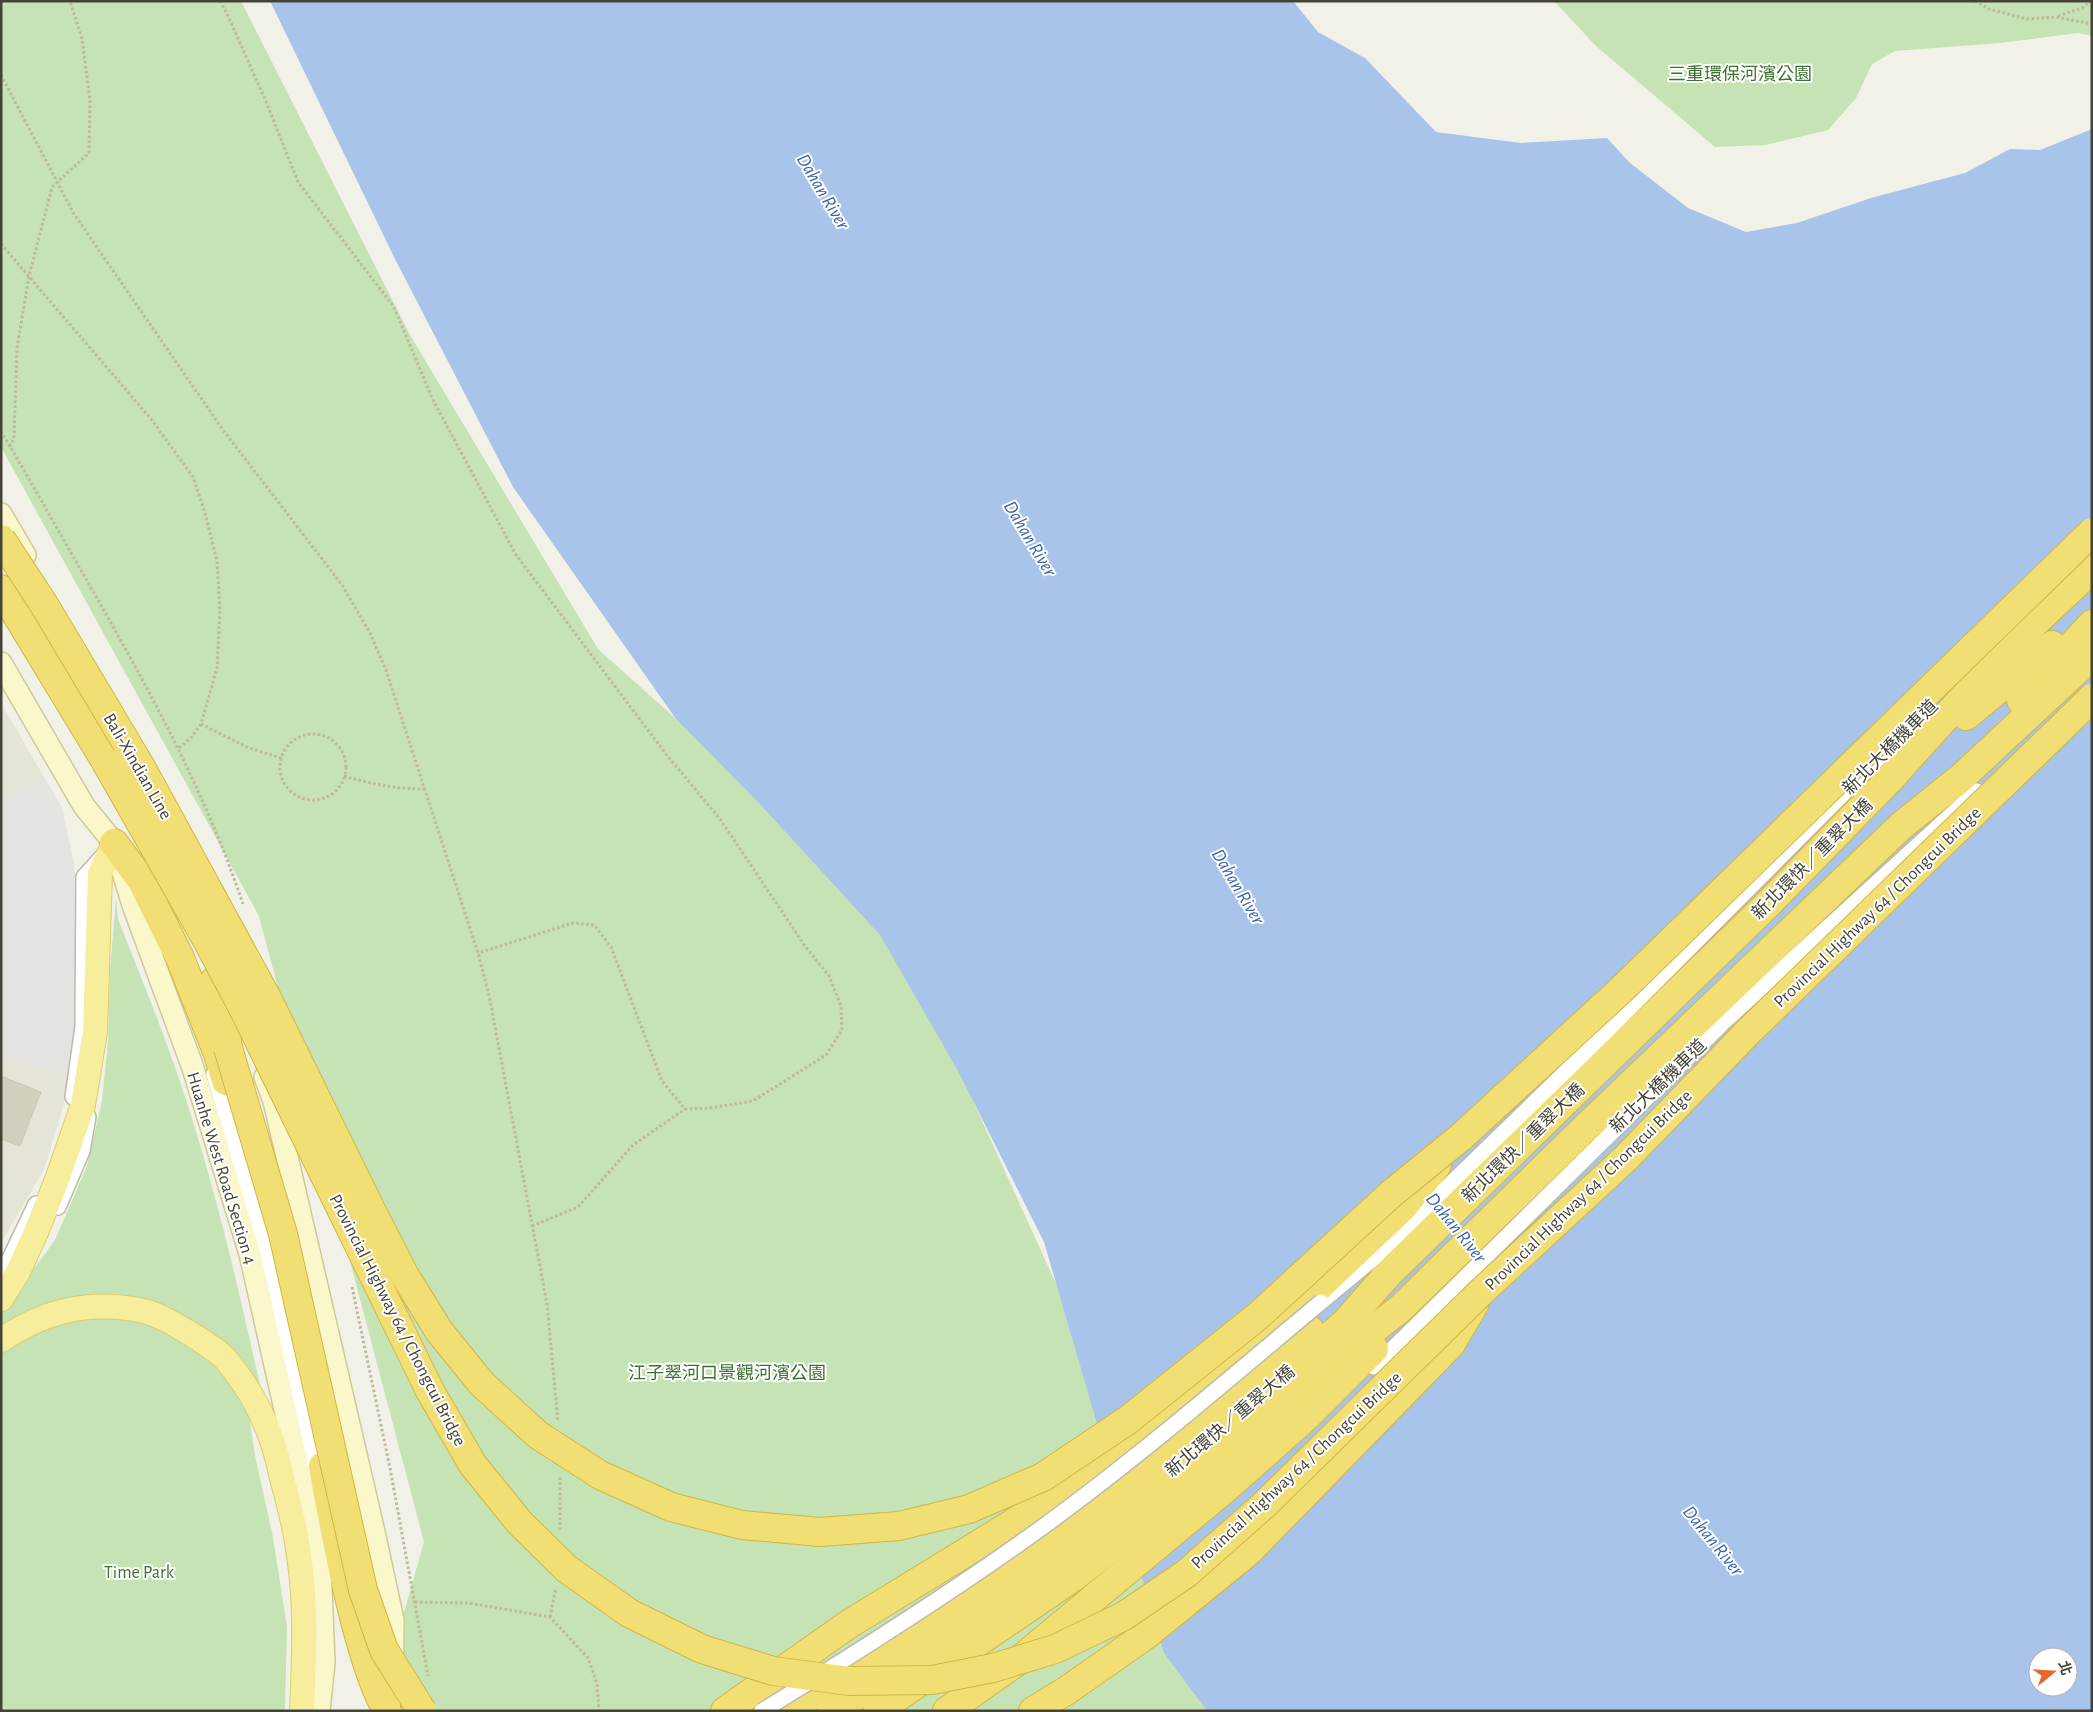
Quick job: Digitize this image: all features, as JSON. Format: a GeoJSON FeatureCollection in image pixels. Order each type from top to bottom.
{"type":"FeatureCollection","features":[{"type":"Feature","properties":{"kind":"highway","name":"Provincial Highway 64 / Chongcui Bridge"},"geometry":{"type":"LineString","coordinates":[[236,1014],[372,1212],[405,1276],[439,1331],[482,1384],[538,1435],[600,1474],[672,1507],[742,1525],[820,1532],[899,1526],[969,1509],[1044,1477],[1128,1420],[1258,1316],[1391,1194],[1461,1137],[1620,991],[2092,532]]}},
{"type":"Feature","properties":{"kind":"highway","name":"Bali-Xindian Line"},"geometry":{"type":"LineString","coordinates":[[1,538],[43,603],[142,769],[236,1014]]}},
{"type":"Feature","properties":{"kind":"highway","name":"新北環快／重翠大橋"},"geometry":{"type":"LineString","coordinates":[[831,1711],[912,1660],[1048,1566],[1196,1453],[1346,1322],[1388,1274],[1768,904],[1889,780],[2010,647],[2092,569]]}},
{"type":"Feature","properties":{"kind":"highway","name":"Bali-Xindian Line"},"geometry":{"type":"LineString","coordinates":[[1,589],[106,762],[207,940],[236,1014]]}},
{"type":"Feature","properties":{"kind":"highway"},"geometry":{"type":"LineString","coordinates":[[1,612],[106,762]]}},
{"type":"Feature","properties":{"kind":"highway"},"geometry":{"type":"LineString","coordinates":[[1889,780],[2092,612]]}},
{"type":"Feature","properties":{"kind":"highway"},"geometry":{"type":"LineString","coordinates":[[1901,826],[2092,624]]}},
{"type":"Feature","properties":{"kind":"highway","name":"新北環快／重翠大橋"},"geometry":{"type":"LineString","coordinates":[[877,1711],[1075,1576],[1231,1454],[1350,1348],[1401,1308],[1598,1116],[1901,826],[1962,777],[2092,656]]}},
{"type":"Feature","properties":{"kind":"highway","name":"Provincial Highway 64 / Chongcui Bridge"},"geometry":{"type":"LineString","coordinates":[[236,1014],[430,1391],[472,1465],[520,1524],[568,1569],[629,1613],[702,1649],[774,1671],[849,1681],[932,1680],[993,1668],[1055,1649],[1124,1616],[1187,1573],[1264,1505],[1482,1291],[1626,1158],[1748,1032],[2092,698]]}},
{"type":"Feature","properties":{"kind":"highway"},"geometry":{"type":"LineString","coordinates":[[114,843],[142,881],[180,958],[236,1014]]}},
{"type":"Feature","properties":{"kind":"highway"},"geometry":{"type":"LineString","coordinates":[[214,981],[236,1014]]}},
{"type":"Feature","properties":{"kind":"highway"},"geometry":{"type":"LineString","coordinates":[[236,1014],[223,1051],[294,1321],[348,1595],[363,1651],[387,1711]]}},
{"type":"Feature","properties":{"kind":"highway"},"geometry":{"type":"LineString","coordinates":[[223,1051],[283,1234],[363,1590],[384,1650],[422,1711]]}},
{"type":"Feature","properties":{"kind":"highway"},"geometry":{"type":"LineString","coordinates":[[725,1711],[849,1624],[1007,1527],[1093,1471],[1182,1404],[1313,1292],[1403,1207],[1461,1137]]}},
{"type":"Feature","properties":{"kind":"highway"},"geometry":{"type":"LineString","coordinates":[[786,1711],[871,1660],[1050,1535],[1172,1441],[1332,1312],[1388,1274]]}},
{"type":"Feature","properties":{"kind":"highway"},"geometry":{"type":"LineString","coordinates":[[1033,1711],[1066,1691],[1146,1635],[1248,1552],[1450,1344],[1482,1291]]}},
{"type":"Feature","properties":{"kind":"highway"},"geometry":{"type":"LineString","coordinates":[[947,1711],[1022,1658],[1218,1494],[1299,1423],[1371,1354],[1401,1308]]}},
{"type":"Feature","properties":{"kind":"main road"},"geometry":{"type":"LineString","coordinates":[[1,514],[51,601],[138,761],[147,821]]}},
{"type":"Feature","properties":{"kind":"main road"},"geometry":{"type":"LineString","coordinates":[[1,553],[40,617],[173,870],[190,911],[214,981],[242,1014],[274,1101],[374,1532],[392,1620],[392,1692],[387,1711]]}},
{"type":"Feature","properties":{"kind":"main road","name":"Huanhe West Road Section 4"},"geometry":{"type":"LineString","coordinates":[[1,663],[84,806],[114,843],[133,905],[193,1068],[250,1254],[320,1565],[324,1662],[319,1711]]}},
{"type":"Feature","properties":{"kind":"main road"},"geometry":{"type":"LineString","coordinates":[[1,1299],[18,1272],[37,1230],[83,1105],[95,1032],[100,873],[114,843],[147,821]]}},
{"type":"Feature","properties":{"kind":"main road"},"geometry":{"type":"LineString","coordinates":[[1,1340],[23,1326],[56,1312],[94,1306],[120,1307],[143,1310],[164,1318],[205,1344],[227,1361],[247,1390],[272,1438],[292,1516],[300,1556],[303,1596],[304,1661],[302,1711]]}},
{"type":"Feature","properties":{"kind":"street","name":"新北大橋機車道"},"geometry":{"type":"LineString","coordinates":[[762,1711],[864,1649],[1044,1526],[1165,1432],[1373,1259],[1583,1056],[2092,546]]}},
{"type":"Feature","properties":{"kind":"street","name":"新北大橋機車道"},"geometry":{"type":"LineString","coordinates":[[966,1711],[1028,1667],[1232,1496],[1313,1425],[1724,1021],[1975,794],[2092,684]]}},
{"type":"Feature","properties":{"kind":"street"},"geometry":{"type":"LineString","coordinates":[[1,1277],[51,1172],[72,1098],[83,1027],[84,877],[114,843]]}},
{"type":"Feature","properties":{"kind":"street"},"geometry":{"type":"LineString","coordinates":[[1,1308],[38,1254],[82,1151],[102,1031],[114,843]]}},
{"type":"Feature","properties":{"kind":"street"},"geometry":{"type":"LineString","coordinates":[[223,1051],[263,1239],[307,1428],[320,1511],[338,1598],[352,1655],[373,1711]]}},
{"type":"Feature","properties":{"kind":"street"},"geometry":{"type":"LineString","coordinates":[[223,1051],[292,1232],[373,1585],[394,1646],[427,1700],[438,1711]]}},
{"type":"Feature","properties":{"kind":"path"},"geometry":{"type":"LineString","coordinates":[[10,447],[14,438],[17,348],[29,276],[52,187],[89,153],[90,100],[82,39],[70,1]]}},
{"type":"Feature","properties":{"kind":"path"},"geometry":{"type":"LineString","coordinates":[[220,1],[265,99],[298,182],[394,307],[432,398],[516,555],[666,754],[720,819],[805,946],[829,976],[841,1006],[842,1030],[826,1055],[753,1101],[710,1108],[685,1109],[633,1145],[578,1207],[532,1226]]}},
{"type":"Feature","properties":{"kind":"path"},"geometry":{"type":"LineString","coordinates":[[1975,1],[1988,9],[2027,19],[2056,17],[2092,24]]}},
{"type":"Feature","properties":{"kind":"path"},"geometry":{"type":"LineString","coordinates":[[2056,17],[2082,8],[2091,1]]}},
{"type":"Feature","properties":{"kind":"path"},"geometry":{"type":"LineString","coordinates":[[1,75],[74,214],[223,430],[342,586],[370,633],[386,670],[478,953],[489,995],[547,1304],[558,1426]]}},
{"type":"Feature","properties":{"kind":"path"},"geometry":{"type":"LineString","coordinates":[[1,244],[151,419],[193,477],[217,561],[220,610],[217,668],[201,724],[191,738],[179,748]]}},
{"type":"Feature","properties":{"kind":"path"},"geometry":{"type":"LineString","coordinates":[[201,724],[249,748],[281,758]]}},
{"type":"Feature","properties":{"kind":"path"},"geometry":{"type":"LineString","coordinates":[[317,734],[334,742],[340,749],[346,767],[344,776],[334,792],[317,800],[299,797],[285,785],[280,767],[281,758],[285,749],[299,737],[317,734]]}},
{"type":"Feature","properties":{"kind":"path"},"geometry":{"type":"LineString","coordinates":[[344,776],[378,786],[400,789],[425,789]]}},
{"type":"Feature","properties":{"kind":"path"},"geometry":{"type":"LineString","coordinates":[[478,953],[573,923],[594,925],[611,947],[662,1081],[685,1109]]}},
{"type":"Feature","properties":{"kind":"path"},"geometry":{"type":"LineString","coordinates":[[560,1471],[560,1534]]}},
{"type":"Feature","properties":{"kind":"path"},"geometry":{"type":"LineString","coordinates":[[550,1617],[557,1580]]}},
{"type":"Feature","properties":{"kind":"path"},"geometry":{"type":"LineString","coordinates":[[415,1602],[469,1603],[550,1617],[588,1658],[597,1684],[599,1711]]}},
{"type":"Feature","properties":{"kind":"shaded area"},"geometry":{"type":"Polygon","coordinates":[[[1,703],[62,808],[74,865],[70,1074],[63,1108],[44,1170],[1,1243],[1,703]]]}},
{"type":"Feature","properties":{"kind":"shaded area"},"geometry":{"type":"Polygon","coordinates":[[[44,777],[62,808],[74,865],[79,927],[78,1011],[70,1074],[1,1061],[1,799],[44,777]]]}},
{"type":"Feature","properties":{"kind":"green space","name":"江子翠河口景觀河濱公園"},"geometry":{"type":"Polygon","coordinates":[[[1,1],[241,1],[410,335],[598,649],[884,905],[1067,1308],[1231,1711],[376,1711],[424,1542],[259,916],[1,447],[1,1]]]}},
{"type":"Feature","properties":{"kind":"green space","name":"三重環保河濱公園"},"geometry":{"type":"Polygon","coordinates":[[[1554,1],[2092,1],[2092,36],[2078,33],[2000,43],[1895,51],[1872,64],[1856,98],[1828,130],[1766,145],[1715,147],[1596,46],[1554,1]]]}},
{"type":"Feature","properties":{"kind":"green space"},"geometry":{"type":"Polygon","coordinates":[[[116,898],[118,919],[171,1056],[208,1173],[244,1314],[260,1385],[259,1390],[223,1340],[176,1314],[152,1305],[1,1332],[1,1314],[55,1240],[87,1166],[102,1101],[108,1041],[110,972],[116,898]]]}},
{"type":"Feature","properties":{"kind":"green space","name":"Time Park"},"geometry":{"type":"Polygon","coordinates":[[[80,1315],[159,1322],[218,1360],[252,1413],[250,1421],[255,1456],[272,1532],[287,1626],[285,1711],[1,1711],[1,1350],[11,1341],[80,1315]]]}},
{"type":"Feature","properties":{"kind":"water","name":"Dahan River"},"geometry":{"type":"Polygon","coordinates":[[[270,1],[1293,1],[1318,32],[1365,58],[1436,132],[1521,143],[1607,138],[1630,163],[1688,208],[1746,232],[1797,223],[1871,198],[1965,173],[2010,149],[2040,150],[2092,129],[2092,1711],[1207,1711],[1164,1653],[1044,1242],[958,1071],[880,935],[760,804],[676,719],[513,487],[395,259],[270,1]]]}},
{"type":"Feature","properties":{"kind":"building"},"geometry":{"type":"Polygon","coordinates":[[[1,1076],[41,1092],[20,1146],[1,1139],[1,1076]]]}}]}
